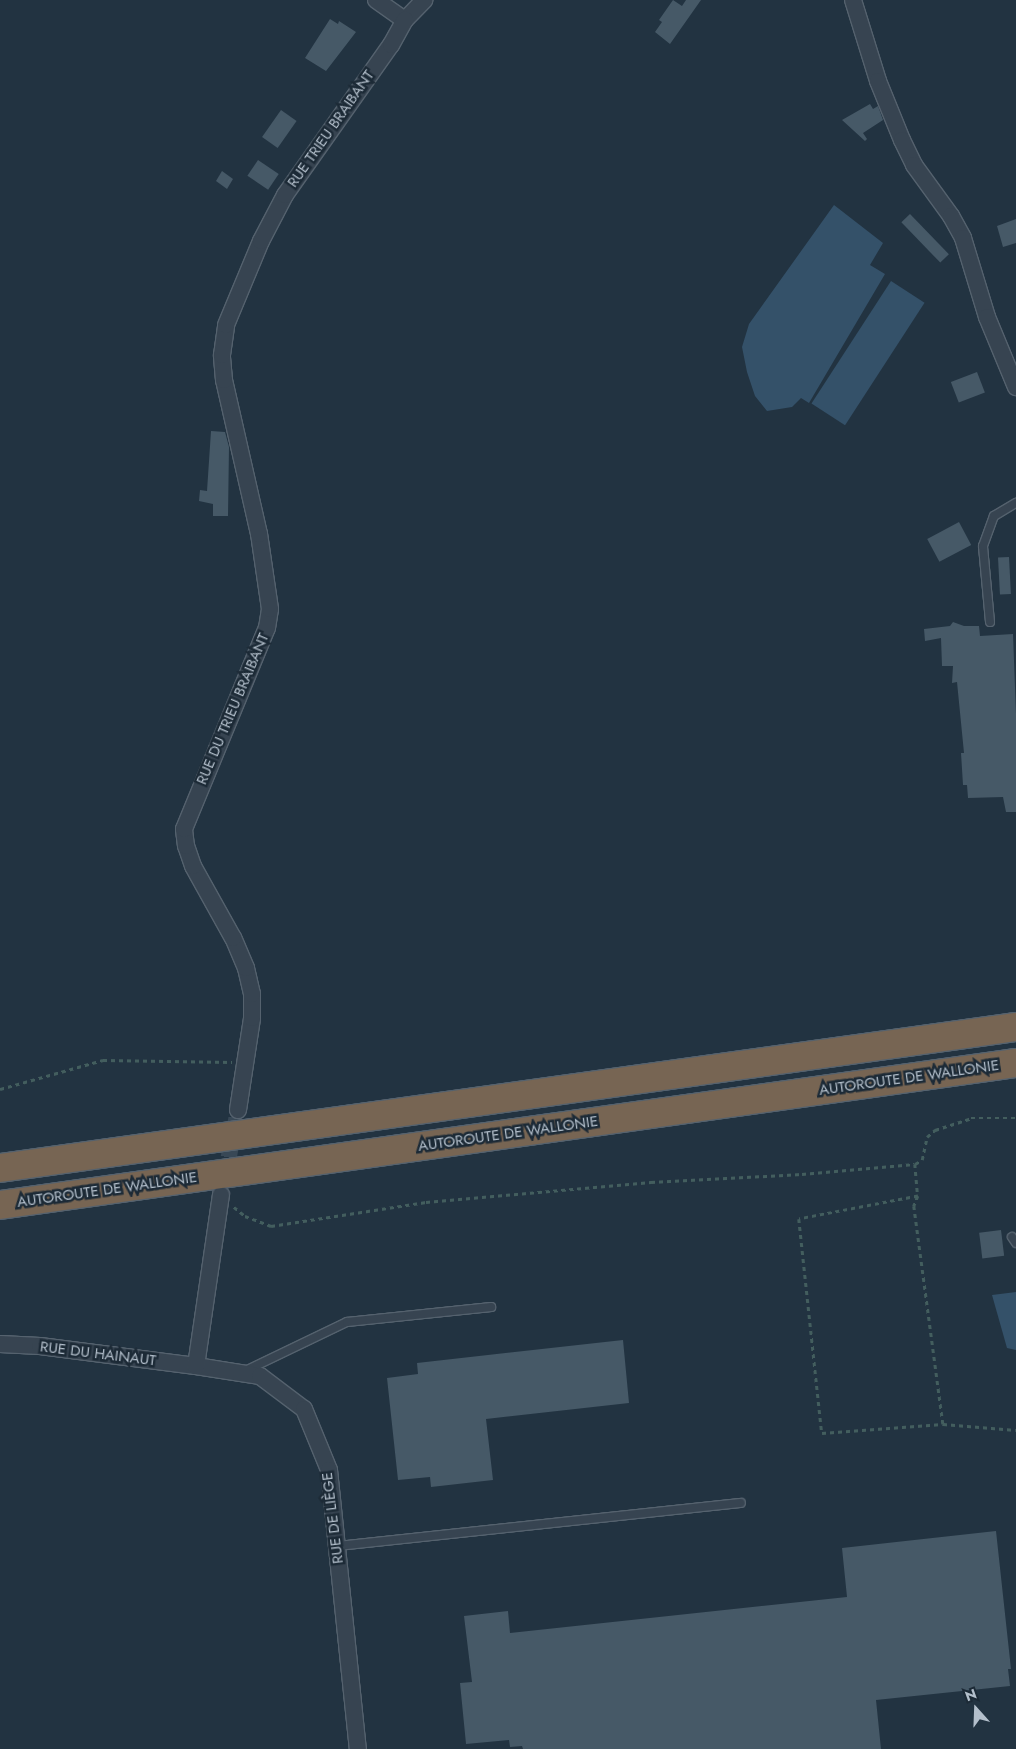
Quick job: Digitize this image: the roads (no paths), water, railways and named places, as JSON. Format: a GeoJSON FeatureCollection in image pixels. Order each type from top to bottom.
{"type":"FeatureCollection","features":[{"type":"Feature","properties":{"kind":"highway"},"geometry":{"type":"LineString","coordinates":[[0,1168],[1016,1027]]}},
{"type":"Feature","properties":{"kind":"highway","name":"AUTOROUTE DE WALLONIE"},"geometry":{"type":"LineString","coordinates":[[0,1205],[1016,1063]]}},
{"type":"Feature","properties":{"kind":"street"},"geometry":{"type":"LineString","coordinates":[[376,0],[405,20]]}},
{"type":"Feature","properties":{"kind":"street","name":"RUE TRIEU BRAIBANT"},"geometry":{"type":"LineString","coordinates":[[261,241],[285,194],[391,45],[405,20],[424,0]]}},
{"type":"Feature","properties":{"kind":"street"},"geometry":{"type":"LineString","coordinates":[[853,0],[876,73],[914,166],[951,216],[963,238],[987,318],[1016,387]]}},
{"type":"Feature","properties":{"kind":"street","name":"RUE DU TRIEU BRAIBANT"},"geometry":{"type":"LineString","coordinates":[[238,1110],[252,1018],[252,994],[246,968],[233,938],[193,866],[186,846],[184,829],[267,628],[270,609],[259,534],[224,380],[222,356],[226,325],[261,241]]}},
{"type":"Feature","properties":{"kind":"street"},"geometry":{"type":"LineString","coordinates":[[196,1366],[221,1199]]}},
{"type":"Feature","properties":{"kind":"street","name":"RUE DU HAINAUT"},"geometry":{"type":"LineString","coordinates":[[0,1344],[40,1346],[196,1366]]}},
{"type":"Feature","properties":{"kind":"street","name":"RUE DE LIÈGE"},"geometry":{"type":"LineString","coordinates":[[196,1366],[260,1376],[304,1410],[329,1470],[358,1749]]}},
{"type":"Feature","properties":{"kind":"lane"},"geometry":{"type":"LineString","coordinates":[[990,622],[983,546],[994,516],[1016,503]]}},
{"type":"Feature","properties":{"kind":"lane"},"geometry":{"type":"LineString","coordinates":[[241,1373],[347,1322],[491,1307]]}},
{"type":"Feature","properties":{"kind":"lane"},"geometry":{"type":"LineString","coordinates":[[336,1546],[741,1503]]}},
{"type":"Feature","properties":{"kind":"water"},"geometry":{"type":"Polygon","coordinates":[[[834,205],[883,243],[870,265],[885,274],[809,403],[801,398],[792,407],[767,411],[755,396],[747,372],[742,347],[749,324],[834,205]]]}},
{"type":"Feature","properties":{"kind":"water"},"geometry":{"type":"Polygon","coordinates":[[[891,281],[925,303],[845,425],[811,403],[891,281]]]}},
{"type":"Feature","properties":{"kind":"water"},"geometry":{"type":"Polygon","coordinates":[[[1016,1292],[1016,1350],[1007,1348],[992,1295],[1016,1292]]]}},
{"type":"Feature","properties":{"kind":"tunnel"},"geometry":{"type":"LineString","coordinates":[[224,1181],[238,1110]]}}]}
